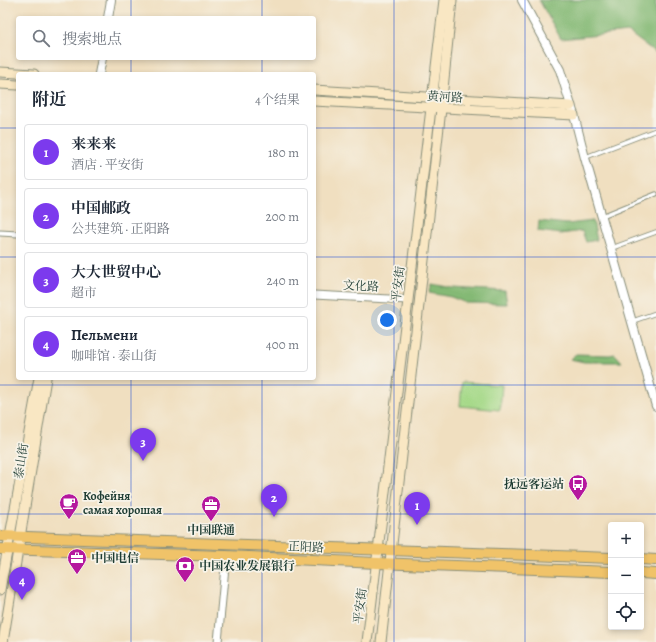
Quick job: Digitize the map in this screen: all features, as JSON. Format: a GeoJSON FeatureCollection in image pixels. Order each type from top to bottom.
{"type":"FeatureCollection","features":[{"type":"Feature","properties":{"kind":"main road","name":"平安街"},"geometry":{"type":"LineString","coordinates":[[381,642],[437,98],[444,0]]}},
{"type":"Feature","properties":{"kind":"main road","name":"平安街"},"geometry":{"type":"LineString","coordinates":[[437,98],[452,0]]}},
{"type":"Feature","properties":{"kind":"main road"},"geometry":{"type":"LineString","coordinates":[[0,72],[16,73]]}},
{"type":"Feature","properties":{"kind":"main road"},"geometry":{"type":"LineString","coordinates":[[0,84],[16,85]]}},
{"type":"Feature","properties":{"kind":"main road","name":"黄河路"},"geometry":{"type":"LineString","coordinates":[[316,90],[437,98],[573,111]]}},
{"type":"Feature","properties":{"kind":"main road","name":"黄河路"},"geometry":{"type":"LineString","coordinates":[[316,101],[436,108],[573,111]]}},
{"type":"Feature","properties":{"kind":"main road","name":"平安街"},"geometry":{"type":"LineString","coordinates":[[367,642],[408,300],[436,108]]}},
{"type":"Feature","properties":{"kind":"main road","name":"泰山街"},"geometry":{"type":"LineString","coordinates":[[0,590],[5,536],[39,380]]}},
{"type":"Feature","properties":{"kind":"main road","name":"泰山街"},"geometry":{"type":"LineString","coordinates":[[3,642],[46,380]]}},
{"type":"Feature","properties":{"kind":"main road","name":"正阳路"},"geometry":{"type":"LineString","coordinates":[[5,536],[608,558]]}},
{"type":"Feature","properties":{"kind":"main road","name":"正阳路"},"geometry":{"type":"LineString","coordinates":[[3,549],[226,556],[389,564],[608,572]]}},
{"type":"Feature","properties":{"kind":"main road"},"geometry":{"type":"LineString","coordinates":[[644,559],[656,560]]}},
{"type":"Feature","properties":{"kind":"main road"},"geometry":{"type":"LineString","coordinates":[[644,573],[656,574]]}},
{"type":"Feature","properties":{"kind":"street"},"geometry":{"type":"LineString","coordinates":[[108,16],[111,0]]}},
{"type":"Feature","properties":{"kind":"street"},"geometry":{"type":"LineString","coordinates":[[522,0],[560,70],[573,111],[656,406]]}},
{"type":"Feature","properties":{"kind":"street"},"geometry":{"type":"LineString","coordinates":[[99,72],[102,60]]}},
{"type":"Feature","properties":{"kind":"street"},"geometry":{"type":"LineString","coordinates":[[0,233],[16,234]]}},
{"type":"Feature","properties":{"kind":"street","name":"文化路"},"geometry":{"type":"LineString","coordinates":[[316,295],[408,300]]}},
{"type":"Feature","properties":{"kind":"street"},"geometry":{"type":"LineString","coordinates":[[218,642],[226,556]]}},
{"type":"Feature","properties":{"kind":"lane"},"geometry":{"type":"LineString","coordinates":[[585,158],[656,130]]}},
{"type":"Feature","properties":{"kind":"lane"},"geometry":{"type":"LineString","coordinates":[[602,216],[656,194]]}},
{"type":"Feature","properties":{"kind":"lane"},"geometry":{"type":"LineString","coordinates":[[611,248],[656,232]]}},
{"type":"Feature","properties":{"kind":"lane"},"geometry":{"type":"LineString","coordinates":[[632,321],[656,313]]}},
{"type":"Feature","properties":{"kind":"green space"},"geometry":{"type":"Polygon","coordinates":[[[539,0],[656,0],[656,53],[628,32],[561,39],[539,0]]]}},
{"type":"Feature","properties":{"kind":"green space"},"geometry":{"type":"Polygon","coordinates":[[[539,221],[567,224],[593,221],[597,240],[586,242],[582,231],[561,234],[538,231],[539,221]]]}},
{"type":"Feature","properties":{"kind":"green space"},"geometry":{"type":"Polygon","coordinates":[[[432,284],[453,288],[505,291],[507,304],[466,303],[451,297],[429,293],[432,284]]]}},
{"type":"Feature","properties":{"kind":"green space"},"geometry":{"type":"Polygon","coordinates":[[[576,354],[615,354],[622,362],[584,362],[570,359],[576,354]]]}},
{"type":"Feature","properties":{"kind":"green space"},"geometry":{"type":"Polygon","coordinates":[[[462,382],[502,385],[500,410],[460,406],[462,382]]]}},
{"type":"Feature","properties":{"kind":"place","name":"大大世贸中心"},"geometry":{"type":"Point","coordinates":[143,461]}},
{"type":"Feature","properties":{"kind":"place","name":"抚远客运站"},"geometry":{"type":"Point","coordinates":[578,501]}},
{"type":"Feature","properties":{"kind":"place","name":"中国邮政"},"geometry":{"type":"Point","coordinates":[274,517]}},
{"type":"Feature","properties":{"kind":"place","name":"Кофейня самая хорошая"},"geometry":{"type":"Point","coordinates":[69,520]}},
{"type":"Feature","properties":{"kind":"place","name":"中国联通"},"geometry":{"type":"Point","coordinates":[211,522]}},
{"type":"Feature","properties":{"kind":"place","name":"来来来"},"geometry":{"type":"Point","coordinates":[417,525]}},
{"type":"Feature","properties":{"kind":"place","name":"中国电信"},"geometry":{"type":"Point","coordinates":[77,575]}},
{"type":"Feature","properties":{"kind":"place","name":"中国农业发展银行"},"geometry":{"type":"Point","coordinates":[185,583]}},
{"type":"Feature","properties":{"kind":"place","name":"Пельмени"},"geometry":{"type":"Point","coordinates":[22,600]}}]}
